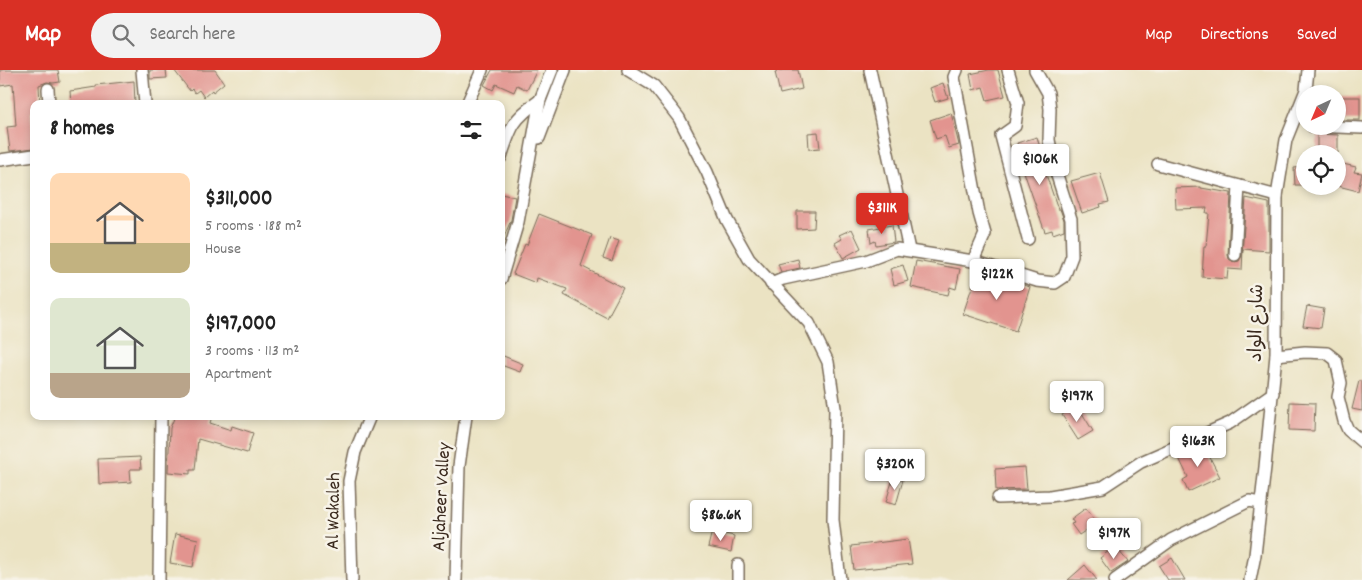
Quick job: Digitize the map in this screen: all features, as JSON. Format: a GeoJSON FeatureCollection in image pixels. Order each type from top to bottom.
{"type":"FeatureCollection","features":[{"type":"Feature","properties":{"kind":"street"},"geometry":{"type":"LineString","coordinates":[[142,70],[145,100]]}},
{"type":"Feature","properties":{"kind":"street"},"geometry":{"type":"LineString","coordinates":[[469,100],[482,70]]}},
{"type":"Feature","properties":{"kind":"street"},"geometry":{"type":"LineString","coordinates":[[505,266],[518,222],[540,100],[552,70]]}},
{"type":"Feature","properties":{"kind":"street"},"geometry":{"type":"LineString","coordinates":[[530,160],[565,70]]}},
{"type":"Feature","properties":{"kind":"street"},"geometry":{"type":"LineString","coordinates":[[628,70],[654,86],[679,118],[707,172],[727,220],[749,259],[809,323],[828,362],[835,408],[833,520],[840,580]]}},
{"type":"Feature","properties":{"kind":"street"},"geometry":{"type":"LineString","coordinates":[[870,70],[908,250]]}},
{"type":"Feature","properties":{"kind":"street"},"geometry":{"type":"LineString","coordinates":[[957,70],[954,77],[985,234],[973,261]]}},
{"type":"Feature","properties":{"kind":"street"},"geometry":{"type":"LineString","coordinates":[[1008,70],[1018,103],[1014,126],[1001,136],[1028,239]]}},
{"type":"Feature","properties":{"kind":"street"},"geometry":{"type":"LineString","coordinates":[[771,284],[783,278],[866,261],[896,249],[973,261],[1038,281],[1055,283],[1064,277],[1072,256],[1071,219],[1048,140],[1050,109],[1048,93],[1035,70]]}},
{"type":"Feature","properties":{"kind":"street","name":"شارع الواد"},"geometry":{"type":"LineString","coordinates":[[1250,580],[1261,503],[1276,355],[1277,196],[1286,140],[1306,90],[1308,70]]}},
{"type":"Feature","properties":{"kind":"street"},"geometry":{"type":"LineString","coordinates":[[48,89],[49,100]]}},
{"type":"Feature","properties":{"kind":"street"},"geometry":{"type":"LineString","coordinates":[[505,145],[510,130],[522,113],[540,100]]}},
{"type":"Feature","properties":{"kind":"street"},"geometry":{"type":"LineString","coordinates":[[1346,127],[1362,128]]}},
{"type":"Feature","properties":{"kind":"street"},"geometry":{"type":"LineString","coordinates":[[0,160],[30,156]]}},
{"type":"Feature","properties":{"kind":"street"},"geometry":{"type":"LineString","coordinates":[[1158,164],[1277,196]]}},
{"type":"Feature","properties":{"kind":"street"},"geometry":{"type":"LineString","coordinates":[[1234,256],[1239,186]]}},
{"type":"Feature","properties":{"kind":"street"},"geometry":{"type":"LineString","coordinates":[[1276,355],[1305,352],[1327,353],[1336,360],[1342,383],[1338,397],[1344,420],[1348,430],[1362,442]]}},
{"type":"Feature","properties":{"kind":"street"},"geometry":{"type":"LineString","coordinates":[[998,498],[1050,496],[1103,487],[1141,462],[1230,423],[1273,394]]}},
{"type":"Feature","properties":{"kind":"street"},"geometry":{"type":"LineString","coordinates":[[159,580],[161,420]]}},
{"type":"Feature","properties":{"kind":"street","name":"Al Wakaleh"},"geometry":{"type":"LineString","coordinates":[[352,580],[349,481],[355,452],[368,420]]}},
{"type":"Feature","properties":{"kind":"street","name":"Aljaheer Valley"},"geometry":{"type":"LineString","coordinates":[[456,580],[459,466],[465,420]]}},
{"type":"Feature","properties":{"kind":"street"},"geometry":{"type":"LineString","coordinates":[[1115,580],[1171,540],[1249,501],[1261,503]]}},
{"type":"Feature","properties":{"kind":"street"},"geometry":{"type":"LineString","coordinates":[[738,565],[738,580]]}},
{"type":"Feature","properties":{"kind":"building"},"geometry":{"type":"Polygon","coordinates":[[[0,70],[58,70],[60,82],[47,82],[39,85],[40,100],[30,100],[30,148],[10,151],[7,127],[16,126],[13,84],[0,86],[0,70]]]}},
{"type":"Feature","properties":{"kind":"building"},"geometry":{"type":"Polygon","coordinates":[[[150,70],[166,70],[167,78],[150,79],[150,70]]]}},
{"type":"Feature","properties":{"kind":"building"},"geometry":{"type":"Polygon","coordinates":[[[174,70],[215,70],[224,83],[204,97],[199,90],[195,93],[192,89],[190,91],[174,70]]]}},
{"type":"Feature","properties":{"kind":"building"},"geometry":{"type":"Polygon","coordinates":[[[492,70],[537,70],[527,90],[517,85],[514,92],[496,84],[493,90],[484,85],[492,70]]]}},
{"type":"Feature","properties":{"kind":"building"},"geometry":{"type":"Polygon","coordinates":[[[798,70],[802,89],[780,94],[775,72],[798,70]]]}},
{"type":"Feature","properties":{"kind":"building"},"geometry":{"type":"Polygon","coordinates":[[[998,70],[1005,96],[987,100],[983,87],[973,90],[970,74],[998,70]]]}},
{"type":"Feature","properties":{"kind":"building"},"geometry":{"type":"Polygon","coordinates":[[[134,81],[135,100],[71,100],[70,91],[96,87],[96,85],[134,81]]]}},
{"type":"Feature","properties":{"kind":"building"},"geometry":{"type":"Polygon","coordinates":[[[943,83],[948,98],[935,102],[930,88],[943,83]]]}},
{"type":"Feature","properties":{"kind":"building"},"geometry":{"type":"Polygon","coordinates":[[[1346,97],[1360,97],[1360,120],[1346,120],[1346,97]]]}},
{"type":"Feature","properties":{"kind":"building"},"geometry":{"type":"Polygon","coordinates":[[[951,113],[959,145],[949,148],[945,136],[936,139],[930,120],[951,113]]]}},
{"type":"Feature","properties":{"kind":"building"},"geometry":{"type":"Polygon","coordinates":[[[818,132],[820,148],[809,149],[808,133],[818,132]]]}},
{"type":"Feature","properties":{"kind":"building"},"geometry":{"type":"Polygon","coordinates":[[[1317,135],[1338,135],[1338,145],[1317,145],[1317,135]]]}},
{"type":"Feature","properties":{"kind":"building"},"geometry":{"type":"Polygon","coordinates":[[[1037,137],[1044,162],[1042,163],[1058,209],[1060,209],[1064,220],[1064,230],[1053,234],[1052,230],[1045,232],[1025,175],[1017,143],[1037,137]]]}},
{"type":"Feature","properties":{"kind":"building"},"geometry":{"type":"Polygon","coordinates":[[[1346,165],[1356,167],[1354,172],[1362,173],[1358,191],[1346,188],[1346,165]]]}},
{"type":"Feature","properties":{"kind":"building"},"geometry":{"type":"Polygon","coordinates":[[[1294,168],[1296,168],[1296,185],[1295,185],[1294,168]]]}},
{"type":"Feature","properties":{"kind":"building"},"geometry":{"type":"Polygon","coordinates":[[[1100,173],[1109,202],[1100,204],[1101,207],[1082,213],[1071,181],[1100,173]]]}},
{"type":"Feature","properties":{"kind":"building"},"geometry":{"type":"Polygon","coordinates":[[[1201,187],[1231,193],[1228,255],[1229,259],[1234,262],[1239,261],[1242,255],[1246,198],[1269,203],[1269,251],[1243,249],[1242,270],[1228,269],[1227,279],[1202,277],[1209,213],[1206,213],[1207,208],[1176,209],[1175,188],[1201,187]]]}},
{"type":"Feature","properties":{"kind":"building"},"geometry":{"type":"Polygon","coordinates":[[[505,195],[515,197],[511,220],[505,234],[505,195]]]}},
{"type":"Feature","properties":{"kind":"building"},"geometry":{"type":"Polygon","coordinates":[[[797,211],[815,211],[814,228],[797,229],[797,211]]]}},
{"type":"Feature","properties":{"kind":"building"},"geometry":{"type":"Polygon","coordinates":[[[539,214],[592,235],[581,266],[623,288],[607,318],[564,295],[567,289],[537,278],[536,283],[513,274],[539,214]]]}},
{"type":"Feature","properties":{"kind":"building"},"geometry":{"type":"Polygon","coordinates":[[[892,225],[894,242],[876,245],[875,241],[871,243],[869,229],[892,225]]]}},
{"type":"Feature","properties":{"kind":"building"},"geometry":{"type":"Polygon","coordinates":[[[852,229],[861,248],[843,258],[835,243],[842,239],[839,235],[852,229]]]}},
{"type":"Feature","properties":{"kind":"building"},"geometry":{"type":"Polygon","coordinates":[[[610,238],[619,241],[612,261],[603,258],[610,238]]]}},
{"type":"Feature","properties":{"kind":"building"},"geometry":{"type":"Polygon","coordinates":[[[798,259],[800,268],[781,272],[778,264],[798,259]]]}},
{"type":"Feature","properties":{"kind":"building"},"geometry":{"type":"Polygon","coordinates":[[[916,261],[960,269],[956,289],[950,287],[948,295],[911,287],[916,261]]]}},
{"type":"Feature","properties":{"kind":"building"},"geometry":{"type":"Polygon","coordinates":[[[903,265],[908,281],[894,285],[890,269],[903,265]]]}},
{"type":"Feature","properties":{"kind":"building"},"geometry":{"type":"Polygon","coordinates":[[[977,272],[1003,282],[1004,279],[1030,287],[1016,331],[963,314],[977,272]]]}},
{"type":"Feature","properties":{"kind":"building"},"geometry":{"type":"Polygon","coordinates":[[[1307,306],[1324,309],[1321,328],[1303,326],[1307,306]]]}},
{"type":"Feature","properties":{"kind":"building"},"geometry":{"type":"Polygon","coordinates":[[[505,357],[523,364],[520,372],[505,366],[505,357]]]}},
{"type":"Feature","properties":{"kind":"building"},"geometry":{"type":"Polygon","coordinates":[[[1359,381],[1362,381],[1362,411],[1352,409],[1359,381]]]}},
{"type":"Feature","properties":{"kind":"building"},"geometry":{"type":"Polygon","coordinates":[[[1290,402],[1315,403],[1314,431],[1289,430],[1290,402]]]}},
{"type":"Feature","properties":{"kind":"building"},"geometry":{"type":"Polygon","coordinates":[[[1077,405],[1093,431],[1078,440],[1062,415],[1077,405]]]}},
{"type":"Feature","properties":{"kind":"building"},"geometry":{"type":"Polygon","coordinates":[[[173,420],[211,420],[210,423],[231,430],[232,426],[253,433],[247,453],[198,439],[195,470],[190,470],[190,474],[168,472],[170,428],[173,420]]]}},
{"type":"Feature","properties":{"kind":"building"},"geometry":{"type":"Polygon","coordinates":[[[1203,444],[1220,477],[1188,492],[1183,480],[1188,477],[1178,456],[1203,444]]]}},
{"type":"Feature","properties":{"kind":"building"},"geometry":{"type":"Polygon","coordinates":[[[140,457],[141,469],[130,469],[131,482],[99,484],[98,459],[140,457]]]}},
{"type":"Feature","properties":{"kind":"building"},"geometry":{"type":"Polygon","coordinates":[[[1025,467],[1027,489],[996,490],[995,469],[1025,467]]]}},
{"type":"Feature","properties":{"kind":"building"},"geometry":{"type":"Polygon","coordinates":[[[893,478],[903,480],[896,505],[886,502],[893,478]]]}},
{"type":"Feature","properties":{"kind":"building"},"geometry":{"type":"Polygon","coordinates":[[[1086,508],[1097,523],[1079,535],[1071,524],[1074,523],[1071,519],[1086,508]]]}},
{"type":"Feature","properties":{"kind":"building"},"geometry":{"type":"Polygon","coordinates":[[[712,531],[734,536],[731,552],[708,547],[712,531]]]}},
{"type":"Feature","properties":{"kind":"building"},"geometry":{"type":"Polygon","coordinates":[[[175,534],[198,539],[193,567],[170,563],[175,534]]]}},
{"type":"Feature","properties":{"kind":"building"},"geometry":{"type":"Polygon","coordinates":[[[908,539],[912,564],[854,570],[851,546],[908,539]]]}},
{"type":"Feature","properties":{"kind":"building"},"geometry":{"type":"Polygon","coordinates":[[[1115,546],[1128,562],[1111,573],[1100,558],[1115,546]]]}},
{"type":"Feature","properties":{"kind":"building"},"geometry":{"type":"Polygon","coordinates":[[[1172,558],[1185,580],[1168,580],[1159,566],[1172,558]]]}},
{"type":"Feature","properties":{"kind":"building"},"geometry":{"type":"Polygon","coordinates":[[[1085,565],[1097,580],[1068,580],[1085,565]]]}}]}
